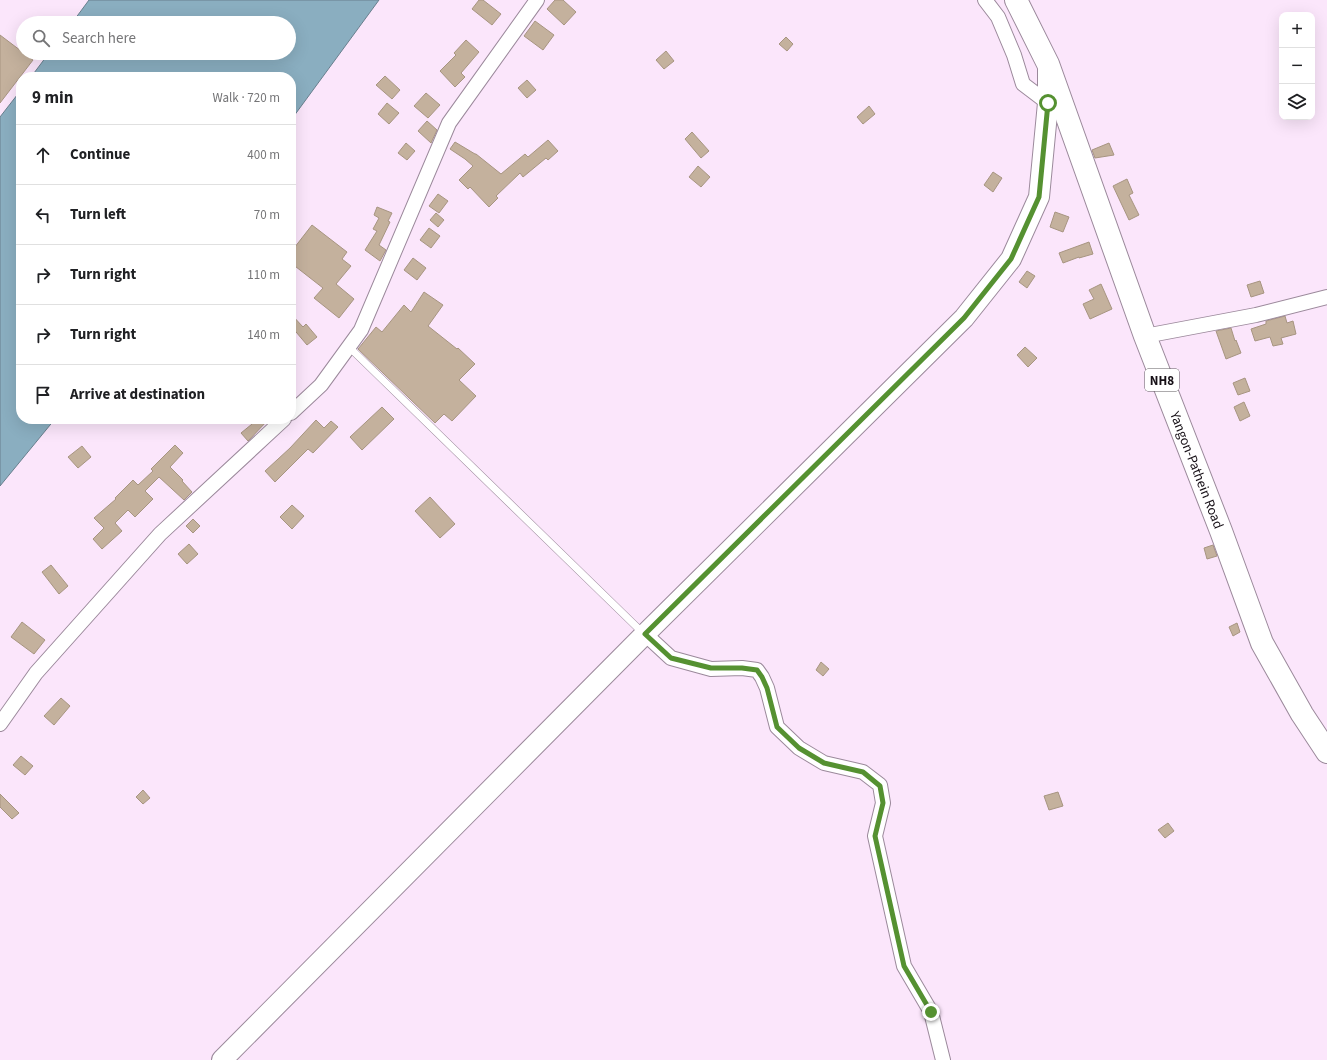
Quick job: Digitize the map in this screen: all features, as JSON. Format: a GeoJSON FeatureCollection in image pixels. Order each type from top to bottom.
{"type":"FeatureCollection","features":[{"type":"Feature","properties":{"kind":"highway","name":"Yangon-Pathein Road"},"geometry":{"type":"LineString","coordinates":[[1016,0],[1048,64],[1145,336],[1221,531],[1262,643],[1302,714],[1327,752]]}},
{"type":"Feature","properties":{"kind":"street"},"geometry":{"type":"LineString","coordinates":[[296,408],[321,384],[361,330],[449,123],[537,0]]}},
{"type":"Feature","properties":{"kind":"street"},"geometry":{"type":"LineString","coordinates":[[985,0],[998,17],[1014,55],[1023,84],[1048,103]]}},
{"type":"Feature","properties":{"kind":"street"},"geometry":{"type":"LineString","coordinates":[[222,1060],[645,634],[964,318],[1011,259],[1039,197],[1048,103],[1048,64]]}},
{"type":"Feature","properties":{"kind":"street"},"geometry":{"type":"LineString","coordinates":[[1145,336],[1256,315],[1327,297]]}},
{"type":"Feature","properties":{"kind":"street"},"geometry":{"type":"LineString","coordinates":[[0,724],[36,673],[160,534],[279,424]]}},
{"type":"Feature","properties":{"kind":"street"},"geometry":{"type":"LineString","coordinates":[[645,634],[671,658],[711,668],[742,668],[757,670],[767,688],[777,727],[799,748],[824,763],[863,772],[880,786],[883,803],[875,836],[904,966],[931,1012],[942,1060]]}},
{"type":"Feature","properties":{"kind":"lane"},"geometry":{"type":"LineString","coordinates":[[349,346],[645,634]]}},
{"type":"Feature","properties":{"kind":"water"},"geometry":{"type":"Polygon","coordinates":[[[89,0],[379,0],[296,113],[296,72],[35,72],[44,60],[296,60],[296,16],[77,16],[89,0]]]}},
{"type":"Feature","properties":{"kind":"water"},"geometry":{"type":"Polygon","coordinates":[[[16,96],[16,424],[51,424],[0,486],[0,117],[16,96]]]}},
{"type":"Feature","properties":{"kind":"building"},"geometry":{"type":"Polygon","coordinates":[[[479,0],[483,0],[501,14],[492,25],[472,9],[479,0]]]}},
{"type":"Feature","properties":{"kind":"building"},"geometry":{"type":"Polygon","coordinates":[[[555,0],[563,0],[576,12],[564,25],[547,9],[555,0]]]}},
{"type":"Feature","properties":{"kind":"building"},"geometry":{"type":"Polygon","coordinates":[[[535,21],[554,35],[543,50],[524,36],[535,21]]]}},
{"type":"Feature","properties":{"kind":"building"},"geometry":{"type":"Polygon","coordinates":[[[0,35],[16,47],[16,60],[33,60],[24,72],[16,72],[16,82],[0,103],[0,35]]]}},
{"type":"Feature","properties":{"kind":"building"},"geometry":{"type":"Polygon","coordinates":[[[786,37],[793,44],[787,51],[779,44],[786,37]]]}},
{"type":"Feature","properties":{"kind":"building"},"geometry":{"type":"Polygon","coordinates":[[[466,40],[479,52],[461,73],[465,77],[455,87],[440,71],[456,55],[454,53],[466,40]]]}},
{"type":"Feature","properties":{"kind":"building"},"geometry":{"type":"Polygon","coordinates":[[[666,51],[674,61],[664,69],[656,60],[666,51]]]}},
{"type":"Feature","properties":{"kind":"building"},"geometry":{"type":"Polygon","coordinates":[[[385,76],[400,90],[392,99],[376,85],[385,76]]]}},
{"type":"Feature","properties":{"kind":"building"},"geometry":{"type":"Polygon","coordinates":[[[527,80],[536,90],[527,98],[518,88],[527,80]]]}},
{"type":"Feature","properties":{"kind":"building"},"geometry":{"type":"Polygon","coordinates":[[[426,93],[440,105],[428,118],[414,106],[426,93]]]}},
{"type":"Feature","properties":{"kind":"building"},"geometry":{"type":"Polygon","coordinates":[[[387,103],[399,113],[389,124],[378,114],[387,103]]]}},
{"type":"Feature","properties":{"kind":"building"},"geometry":{"type":"Polygon","coordinates":[[[869,106],[875,114],[863,124],[857,117],[869,106]]]}},
{"type":"Feature","properties":{"kind":"building"},"geometry":{"type":"Polygon","coordinates":[[[427,121],[437,130],[431,143],[418,131],[427,121]]]}},
{"type":"Feature","properties":{"kind":"building"},"geometry":{"type":"Polygon","coordinates":[[[692,132],[709,151],[701,158],[685,139],[692,132]]]}},
{"type":"Feature","properties":{"kind":"building"},"geometry":{"type":"Polygon","coordinates":[[[548,140],[558,151],[548,160],[546,158],[523,177],[520,173],[496,196],[498,198],[489,207],[470,187],[468,189],[459,180],[473,166],[450,149],[455,142],[476,154],[501,174],[525,154],[528,157],[548,140]]]}},
{"type":"Feature","properties":{"kind":"building"},"geometry":{"type":"Polygon","coordinates":[[[406,143],[415,151],[407,160],[398,153],[406,143]]]}},
{"type":"Feature","properties":{"kind":"building"},"geometry":{"type":"Polygon","coordinates":[[[1109,143],[1114,155],[1095,158],[1092,150],[1109,143]]]}},
{"type":"Feature","properties":{"kind":"building"},"geometry":{"type":"Polygon","coordinates":[[[698,166],[710,177],[701,187],[689,177],[698,166]]]}},
{"type":"Feature","properties":{"kind":"building"},"geometry":{"type":"Polygon","coordinates":[[[993,172],[1002,178],[993,192],[984,185],[993,172]]]}},
{"type":"Feature","properties":{"kind":"building"},"geometry":{"type":"Polygon","coordinates":[[[1127,179],[1133,193],[1129,195],[1139,215],[1129,220],[1113,186],[1127,179]]]}},
{"type":"Feature","properties":{"kind":"building"},"geometry":{"type":"Polygon","coordinates":[[[438,194],[448,201],[439,213],[429,206],[438,194]]]}},
{"type":"Feature","properties":{"kind":"building"},"geometry":{"type":"Polygon","coordinates":[[[377,207],[392,213],[388,221],[390,222],[379,245],[386,250],[380,261],[365,250],[377,231],[373,229],[379,218],[374,215],[377,207]]]}},
{"type":"Feature","properties":{"kind":"building"},"geometry":{"type":"Polygon","coordinates":[[[1055,212],[1069,217],[1063,232],[1050,227],[1055,212]]]}},
{"type":"Feature","properties":{"kind":"building"},"geometry":{"type":"Polygon","coordinates":[[[436,213],[444,220],[438,227],[430,220],[436,213]]]}},
{"type":"Feature","properties":{"kind":"building"},"geometry":{"type":"Polygon","coordinates":[[[312,225],[347,252],[342,259],[351,266],[336,284],[354,299],[339,318],[314,298],[323,288],[296,267],[296,246],[312,225]]]}},
{"type":"Feature","properties":{"kind":"building"},"geometry":{"type":"Polygon","coordinates":[[[429,228],[440,236],[431,248],[420,240],[429,228]]]}},
{"type":"Feature","properties":{"kind":"building"},"geometry":{"type":"Polygon","coordinates":[[[1089,242],[1093,254],[1063,263],[1059,253],[1089,242]]]}},
{"type":"Feature","properties":{"kind":"building"},"geometry":{"type":"Polygon","coordinates":[[[413,258],[426,268],[417,280],[404,270],[413,258]]]}},
{"type":"Feature","properties":{"kind":"building"},"geometry":{"type":"Polygon","coordinates":[[[1027,271],[1035,276],[1027,288],[1019,282],[1027,271]]]}},
{"type":"Feature","properties":{"kind":"building"},"geometry":{"type":"Polygon","coordinates":[[[1260,281],[1264,293],[1251,297],[1247,285],[1260,281]]]}},
{"type":"Feature","properties":{"kind":"building"},"geometry":{"type":"Polygon","coordinates":[[[1101,284],[1112,309],[1090,319],[1083,304],[1094,299],[1089,290],[1101,284]]]}},
{"type":"Feature","properties":{"kind":"building"},"geometry":{"type":"Polygon","coordinates":[[[424,292],[443,305],[428,326],[457,349],[458,348],[475,364],[459,380],[476,396],[452,421],[444,414],[435,423],[358,349],[376,327],[382,332],[404,305],[411,312],[424,292]]]}},
{"type":"Feature","properties":{"kind":"building"},"geometry":{"type":"Polygon","coordinates":[[[1285,316],[1287,323],[1293,321],[1296,334],[1281,338],[1283,344],[1273,346],[1270,337],[1255,341],[1251,329],[1266,324],[1266,321],[1285,316]]]}},
{"type":"Feature","properties":{"kind":"building"},"geometry":{"type":"Polygon","coordinates":[[[296,319],[303,327],[306,324],[317,337],[307,345],[296,332],[296,319]]]}},
{"type":"Feature","properties":{"kind":"building"},"geometry":{"type":"Polygon","coordinates":[[[1231,328],[1241,353],[1226,359],[1216,331],[1231,328]]]}},
{"type":"Feature","properties":{"kind":"building"},"geometry":{"type":"Polygon","coordinates":[[[1025,347],[1037,358],[1028,367],[1017,355],[1025,347]]]}},
{"type":"Feature","properties":{"kind":"building"},"geometry":{"type":"Polygon","coordinates":[[[1245,378],[1250,391],[1238,395],[1233,383],[1245,378]]]}},
{"type":"Feature","properties":{"kind":"building"},"geometry":{"type":"Polygon","coordinates":[[[1244,402],[1250,416],[1240,421],[1234,407],[1244,402]]]}},
{"type":"Feature","properties":{"kind":"building"},"geometry":{"type":"Polygon","coordinates":[[[382,407],[394,419],[362,450],[350,437],[382,407]]]}},
{"type":"Feature","properties":{"kind":"building"},"geometry":{"type":"Polygon","coordinates":[[[316,420],[324,428],[331,421],[338,427],[313,453],[308,449],[275,482],[265,471],[290,448],[316,420]]]}},
{"type":"Feature","properties":{"kind":"building"},"geometry":{"type":"Polygon","coordinates":[[[252,424],[264,424],[248,441],[241,433],[252,424]]]}},
{"type":"Feature","properties":{"kind":"building"},"geometry":{"type":"Polygon","coordinates":[[[175,445],[183,453],[170,467],[192,492],[184,500],[159,477],[145,491],[153,499],[135,517],[128,510],[115,523],[122,531],[102,549],[93,539],[104,528],[94,518],[116,499],[115,498],[133,480],[138,485],[153,471],[151,469],[175,445]]]}},
{"type":"Feature","properties":{"kind":"building"},"geometry":{"type":"Polygon","coordinates":[[[82,446],[91,457],[78,468],[68,457],[82,446]]]}},
{"type":"Feature","properties":{"kind":"building"},"geometry":{"type":"Polygon","coordinates":[[[430,497],[455,524],[440,538],[415,511],[430,497]]]}},
{"type":"Feature","properties":{"kind":"building"},"geometry":{"type":"Polygon","coordinates":[[[292,505],[304,516],[292,529],[280,517],[292,505]]]}},
{"type":"Feature","properties":{"kind":"building"},"geometry":{"type":"Polygon","coordinates":[[[193,519],[200,526],[193,533],[186,526],[193,519]]]}},
{"type":"Feature","properties":{"kind":"building"},"geometry":{"type":"Polygon","coordinates":[[[189,544],[198,554],[187,564],[178,554],[189,544]]]}},
{"type":"Feature","properties":{"kind":"building"},"geometry":{"type":"Polygon","coordinates":[[[1213,545],[1217,556],[1207,559],[1204,548],[1213,545]]]}},
{"type":"Feature","properties":{"kind":"building"},"geometry":{"type":"Polygon","coordinates":[[[51,565],[68,586],[59,594],[42,572],[51,565]]]}},
{"type":"Feature","properties":{"kind":"building"},"geometry":{"type":"Polygon","coordinates":[[[22,622],[45,640],[34,654],[11,637],[22,622]]]}},
{"type":"Feature","properties":{"kind":"building"},"geometry":{"type":"Polygon","coordinates":[[[1237,623],[1240,632],[1233,636],[1229,627],[1237,623]]]}},
{"type":"Feature","properties":{"kind":"building"},"geometry":{"type":"Polygon","coordinates":[[[821,662],[829,669],[823,676],[816,670],[821,662]]]}},
{"type":"Feature","properties":{"kind":"building"},"geometry":{"type":"Polygon","coordinates":[[[61,698],[70,706],[54,725],[44,716],[61,698]]]}},
{"type":"Feature","properties":{"kind":"building"},"geometry":{"type":"Polygon","coordinates":[[[21,756],[33,766],[25,775],[13,765],[21,756]]]}},
{"type":"Feature","properties":{"kind":"building"},"geometry":{"type":"Polygon","coordinates":[[[143,790],[150,798],[143,804],[136,797],[143,790]]]}},
{"type":"Feature","properties":{"kind":"building"},"geometry":{"type":"Polygon","coordinates":[[[1058,792],[1063,806],[1049,810],[1044,796],[1058,792]]]}},
{"type":"Feature","properties":{"kind":"building"},"geometry":{"type":"Polygon","coordinates":[[[0,794],[19,813],[12,819],[0,807],[0,794]]]}},
{"type":"Feature","properties":{"kind":"building"},"geometry":{"type":"Polygon","coordinates":[[[1168,823],[1174,831],[1165,838],[1158,830],[1168,823]]]}},
{"type":"Feature","properties":{"kind":"route"},"geometry":{"type":"LineString","coordinates":[[931,1012],[904,966],[875,836],[883,803],[880,786],[863,772],[824,763],[799,748],[777,727],[767,688],[757,670],[742,668],[711,668],[671,658],[645,634],[964,318],[1011,259],[1039,197],[1048,103]]}}]}
